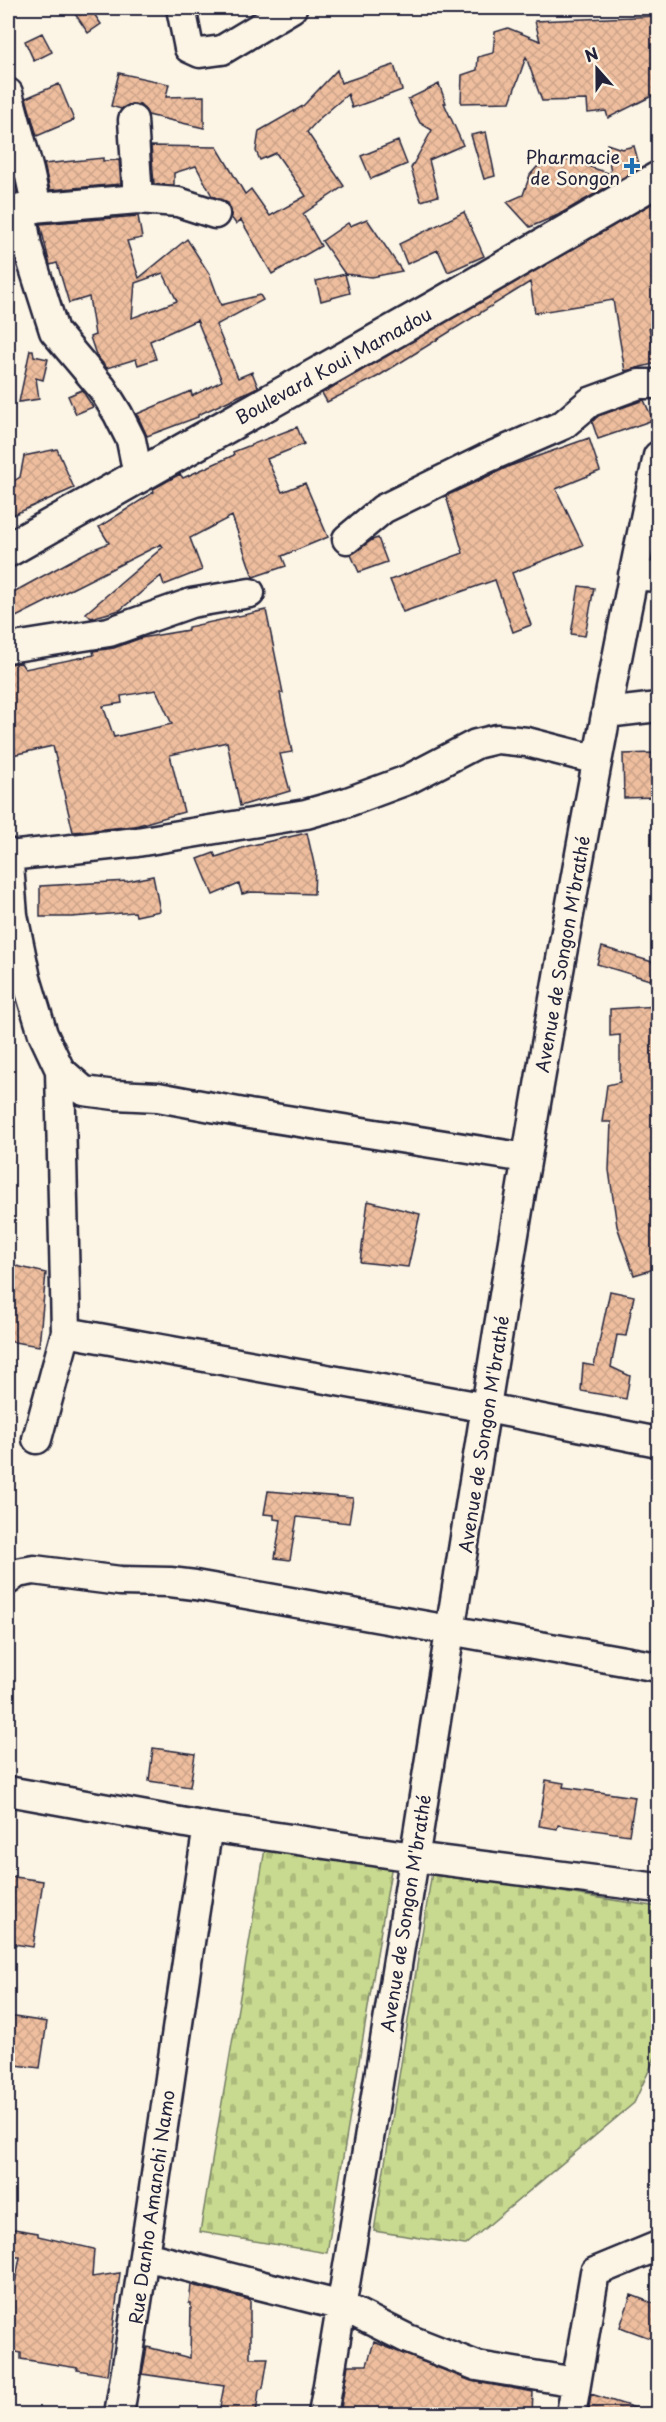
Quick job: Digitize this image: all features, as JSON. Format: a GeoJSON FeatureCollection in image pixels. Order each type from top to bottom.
{"type":"FeatureCollection","features":[{"type":"Feature","properties":{"kind":"main road","name":"Boulevard Koui Mamadou"},"geometry":{"type":"LineString","coordinates":[[10,543],[138,475],[658,179]]}},
{"type":"Feature","properties":{"kind":"street"},"geometry":{"type":"LineString","coordinates":[[181,8],[189,48],[200,52],[222,50],[292,8]]}},
{"type":"Feature","properties":{"kind":"street"},"geometry":{"type":"LineString","coordinates":[[8,93],[29,171],[22,210],[27,246],[54,331],[97,381],[118,414],[131,440],[138,475]]}},
{"type":"Feature","properties":{"kind":"street"},"geometry":{"type":"LineString","coordinates":[[133,120],[138,199]]}},
{"type":"Feature","properties":{"kind":"street"},"geometry":{"type":"LineString","coordinates":[[22,210],[138,199],[178,202],[215,214]]}},
{"type":"Feature","properties":{"kind":"street"},"geometry":{"type":"LineString","coordinates":[[347,539],[383,509],[485,459],[563,425],[590,402],[639,384],[658,384]]}},
{"type":"Feature","properties":{"kind":"street","name":"Avenue de Songon M'brathé"},"geometry":{"type":"LineString","coordinates":[[323,2415],[526,1158],[606,713],[646,576],[658,456]]}},
{"type":"Feature","properties":{"kind":"street"},"geometry":{"type":"LineString","coordinates":[[8,648],[109,632],[191,603],[250,593]]}},
{"type":"Feature","properties":{"kind":"street"},"geometry":{"type":"LineString","coordinates":[[606,713],[658,707]]}},
{"type":"Feature","properties":{"kind":"street"},"geometry":{"type":"LineString","coordinates":[[37,1439],[66,1332],[60,1070],[43,1034],[26,978],[13,915],[8,855],[137,842],[306,814],[345,803],[407,780],[476,744],[497,738],[527,742],[597,760]]}},
{"type":"Feature","properties":{"kind":"street"},"geometry":{"type":"LineString","coordinates":[[60,1070],[84,1090],[116,1095],[158,1097],[249,1114],[526,1158]]}},
{"type":"Feature","properties":{"kind":"street"},"geometry":{"type":"LineString","coordinates":[[66,1332],[487,1408],[658,1442]]}},
{"type":"Feature","properties":{"kind":"street"},"geometry":{"type":"LineString","coordinates":[[8,1580],[16,1573],[34,1570],[120,1581],[170,1582],[451,1629],[658,1667]]}},
{"type":"Feature","properties":{"kind":"street"},"geometry":{"type":"LineString","coordinates":[[8,1791],[208,1827],[414,1857],[658,1888]]}},
{"type":"Feature","properties":{"kind":"street","name":"Rue Danho Amanchi Namo"},"geometry":{"type":"LineString","coordinates":[[119,2415],[146,2256],[180,1999],[208,1827]]}},
{"type":"Feature","properties":{"kind":"street"},"geometry":{"type":"LineString","coordinates":[[571,2415],[595,2272],[658,2246]]}},
{"type":"Feature","properties":{"kind":"street"},"geometry":{"type":"LineString","coordinates":[[146,2256],[342,2306],[408,2339],[477,2366],[576,2382]]}},
{"type":"Feature","properties":{"kind":"green space"},"geometry":{"type":"Polygon","coordinates":[[[266,1843],[392,1864],[327,2253],[200,2232],[266,1843]]]}},
{"type":"Feature","properties":{"kind":"green space"},"geometry":{"type":"Polygon","coordinates":[[[432,1872],[658,1907],[658,2051],[634,2103],[465,2245],[374,2231],[432,1872]]]}},
{"type":"Feature","properties":{"kind":"building"},"geometry":{"type":"Polygon","coordinates":[[[71,8],[90,8],[101,24],[88,33],[71,8]]]}},
{"type":"Feature","properties":{"kind":"building"},"geometry":{"type":"Polygon","coordinates":[[[658,16],[658,93],[608,118],[606,111],[588,113],[587,100],[542,101],[526,57],[510,102],[461,103],[462,75],[477,70],[478,57],[493,53],[495,32],[508,28],[540,41],[535,21],[658,16]]]}},
{"type":"Feature","properties":{"kind":"building"},"geometry":{"type":"Polygon","coordinates":[[[42,33],[52,52],[34,61],[25,41],[42,33]]]}},
{"type":"Feature","properties":{"kind":"building"},"geometry":{"type":"Polygon","coordinates":[[[394,65],[402,90],[352,108],[348,94],[307,132],[344,186],[303,214],[321,246],[272,274],[241,220],[236,224],[231,217],[228,203],[212,196],[196,166],[174,173],[174,185],[154,184],[151,146],[217,147],[245,194],[251,189],[270,216],[306,196],[276,153],[260,160],[256,151],[259,131],[303,106],[337,70],[341,83],[394,65]]]}},
{"type":"Feature","properties":{"kind":"building"},"geometry":{"type":"Polygon","coordinates":[[[119,73],[169,84],[166,97],[204,96],[204,128],[148,115],[140,105],[131,104],[121,109],[111,106],[119,73]]]}},
{"type":"Feature","properties":{"kind":"building"},"geometry":{"type":"Polygon","coordinates":[[[59,84],[74,120],[37,136],[26,98],[59,84]]]}},
{"type":"Feature","properties":{"kind":"building"},"geometry":{"type":"Polygon","coordinates":[[[439,84],[446,103],[444,103],[463,145],[429,160],[438,196],[421,201],[411,168],[432,130],[420,123],[408,99],[439,84]]]}},
{"type":"Feature","properties":{"kind":"building"},"geometry":{"type":"Polygon","coordinates":[[[486,132],[495,176],[484,179],[471,135],[486,132]]]}},
{"type":"Feature","properties":{"kind":"building"},"geometry":{"type":"Polygon","coordinates":[[[398,141],[407,164],[371,179],[361,156],[398,141]]]}},
{"type":"Feature","properties":{"kind":"building"},"geometry":{"type":"Polygon","coordinates":[[[607,144],[622,149],[634,146],[640,168],[558,215],[530,227],[507,202],[523,195],[530,175],[537,167],[569,160],[611,174],[607,144]]]}},
{"type":"Feature","properties":{"kind":"building"},"geometry":{"type":"Polygon","coordinates":[[[103,158],[103,161],[119,160],[121,184],[50,190],[44,164],[103,158]]]}},
{"type":"Feature","properties":{"kind":"building"},"geometry":{"type":"Polygon","coordinates":[[[8,169],[11,169],[17,193],[8,196],[8,169]]]}},
{"type":"Feature","properties":{"kind":"building"},"geometry":{"type":"Polygon","coordinates":[[[658,200],[658,329],[649,328],[657,363],[625,371],[613,300],[535,313],[530,282],[377,377],[327,402],[322,393],[658,200]]]}},
{"type":"Feature","properties":{"kind":"building"},"geometry":{"type":"Polygon","coordinates":[[[464,212],[484,256],[448,272],[438,250],[407,264],[399,244],[464,212]]]}},
{"type":"Feature","properties":{"kind":"building"},"geometry":{"type":"Polygon","coordinates":[[[138,216],[142,238],[127,241],[139,278],[187,239],[210,275],[221,305],[260,295],[263,300],[216,325],[238,378],[252,372],[258,387],[198,417],[147,436],[137,414],[191,391],[192,396],[222,381],[197,320],[150,341],[156,359],[138,365],[136,359],[107,368],[96,355],[90,337],[95,335],[89,297],[69,303],[57,263],[50,265],[40,224],[138,216]],[[163,273],[135,283],[132,318],[177,301],[163,273]]]}},
{"type":"Feature","properties":{"kind":"building"},"geometry":{"type":"Polygon","coordinates":[[[367,219],[402,271],[372,277],[345,274],[322,241],[348,223],[350,226],[367,219]]]}},
{"type":"Feature","properties":{"kind":"building"},"geometry":{"type":"Polygon","coordinates":[[[345,274],[350,293],[321,301],[316,281],[345,274]]]}},
{"type":"Feature","properties":{"kind":"building"},"geometry":{"type":"Polygon","coordinates":[[[30,350],[33,350],[34,356],[48,359],[43,380],[36,378],[39,399],[19,402],[30,350]]]}},
{"type":"Feature","properties":{"kind":"building"},"geometry":{"type":"Polygon","coordinates":[[[82,390],[93,407],[76,414],[68,396],[82,390]]]}},
{"type":"Feature","properties":{"kind":"building"},"geometry":{"type":"Polygon","coordinates":[[[644,400],[653,420],[598,439],[592,422],[598,416],[644,400]]]}},
{"type":"Feature","properties":{"kind":"building"},"geometry":{"type":"Polygon","coordinates":[[[297,427],[304,444],[267,459],[282,492],[305,483],[328,537],[282,556],[286,566],[253,577],[232,516],[190,538],[202,570],[164,585],[161,576],[120,610],[91,618],[86,613],[163,547],[161,544],[8,621],[8,595],[89,551],[109,543],[99,527],[154,492],[153,489],[180,474],[183,478],[234,455],[233,452],[297,427]]]}},
{"type":"Feature","properties":{"kind":"building"},"geometry":{"type":"Polygon","coordinates":[[[589,438],[600,471],[556,489],[583,545],[512,573],[531,625],[513,632],[495,580],[403,612],[390,580],[463,553],[446,496],[510,466],[589,438]]]}},
{"type":"Feature","properties":{"kind":"building"},"geometry":{"type":"Polygon","coordinates":[[[57,449],[74,488],[8,517],[8,485],[20,477],[24,456],[57,449]]]}},
{"type":"Feature","properties":{"kind":"building"},"geometry":{"type":"Polygon","coordinates":[[[378,538],[387,562],[359,572],[351,555],[378,538]]]}},
{"type":"Feature","properties":{"kind":"building"},"geometry":{"type":"Polygon","coordinates":[[[579,586],[594,588],[585,636],[571,634],[579,586]]]}},
{"type":"Feature","properties":{"kind":"building"},"geometry":{"type":"Polygon","coordinates":[[[266,610],[292,752],[280,754],[290,791],[240,806],[227,742],[170,755],[184,812],[135,826],[73,832],[53,746],[8,756],[8,664],[21,663],[25,669],[94,655],[93,651],[114,648],[141,638],[188,630],[188,627],[266,610]],[[156,690],[121,696],[122,703],[103,706],[114,737],[172,724],[156,690]]]}},
{"type":"Feature","properties":{"kind":"building"},"geometry":{"type":"Polygon","coordinates":[[[654,753],[655,797],[624,798],[623,754],[654,753]]]}},
{"type":"Feature","properties":{"kind":"building"},"geometry":{"type":"Polygon","coordinates":[[[307,833],[315,868],[314,894],[251,892],[242,894],[239,884],[213,895],[198,859],[214,853],[216,857],[248,846],[307,833]]]}},
{"type":"Feature","properties":{"kind":"building"},"geometry":{"type":"Polygon","coordinates":[[[153,876],[160,911],[136,916],[135,912],[40,917],[40,886],[128,881],[153,876]]]}},
{"type":"Feature","properties":{"kind":"building"},"geometry":{"type":"Polygon","coordinates":[[[602,947],[656,963],[650,980],[597,964],[602,947]]]}},
{"type":"Feature","properties":{"kind":"building"},"geometry":{"type":"Polygon","coordinates":[[[658,1006],[658,1268],[634,1275],[617,1226],[609,1170],[611,1122],[602,1122],[607,1085],[620,1082],[620,1035],[610,1036],[610,1009],[658,1006]]]}},
{"type":"Feature","properties":{"kind":"building"},"geometry":{"type":"Polygon","coordinates":[[[368,1201],[420,1214],[408,1267],[360,1262],[368,1201]]]}},
{"type":"Feature","properties":{"kind":"building"},"geometry":{"type":"Polygon","coordinates":[[[8,1264],[46,1273],[39,1346],[8,1341],[8,1264]]]}},
{"type":"Feature","properties":{"kind":"building"},"geometry":{"type":"Polygon","coordinates":[[[610,1291],[634,1296],[626,1336],[617,1335],[611,1367],[630,1376],[626,1399],[581,1391],[583,1364],[594,1366],[610,1291]]]}},
{"type":"Feature","properties":{"kind":"building"},"geometry":{"type":"Polygon","coordinates":[[[268,1491],[353,1498],[349,1523],[297,1517],[290,1560],[275,1558],[281,1520],[274,1519],[274,1515],[264,1514],[268,1491]]]}},
{"type":"Feature","properties":{"kind":"building"},"geometry":{"type":"Polygon","coordinates":[[[153,1748],[195,1754],[190,1787],[149,1781],[153,1748]]]}},
{"type":"Feature","properties":{"kind":"building"},"geometry":{"type":"Polygon","coordinates":[[[546,1780],[564,1783],[563,1787],[635,1797],[629,1835],[558,1825],[557,1829],[539,1826],[546,1780]]]}},
{"type":"Feature","properties":{"kind":"building"},"geometry":{"type":"Polygon","coordinates":[[[8,1876],[43,1881],[33,1947],[8,1943],[8,1876]]]}},
{"type":"Feature","properties":{"kind":"building"},"geometry":{"type":"Polygon","coordinates":[[[8,2016],[47,2022],[40,2068],[8,2064],[8,2016]]]}},
{"type":"Feature","properties":{"kind":"building"},"geometry":{"type":"Polygon","coordinates":[[[8,2228],[38,2233],[38,2236],[94,2249],[92,2277],[120,2273],[107,2375],[21,2359],[21,2353],[8,2350],[8,2321],[20,2257],[8,2257],[8,2228]]]}},
{"type":"Feature","properties":{"kind":"building"},"geometry":{"type":"Polygon","coordinates":[[[191,2285],[250,2300],[250,2358],[268,2358],[263,2388],[259,2390],[256,2415],[219,2412],[224,2386],[142,2374],[147,2347],[190,2358],[191,2285]]]}},
{"type":"Feature","properties":{"kind":"building"},"geometry":{"type":"Polygon","coordinates":[[[631,2295],[658,2305],[658,2341],[620,2327],[631,2295]]]}},
{"type":"Feature","properties":{"kind":"building"},"geometry":{"type":"Polygon","coordinates":[[[374,2342],[471,2381],[533,2392],[532,2415],[340,2415],[348,2365],[367,2365],[374,2342]]]}},
{"type":"Feature","properties":{"kind":"building"},"geometry":{"type":"Polygon","coordinates":[[[591,2394],[645,2411],[645,2415],[588,2415],[591,2394]]]}},
{"type":"Feature","properties":{"kind":"place","name":"Pharmacie de Songon"},"geometry":{"type":"Point","coordinates":[632,166]}}]}
